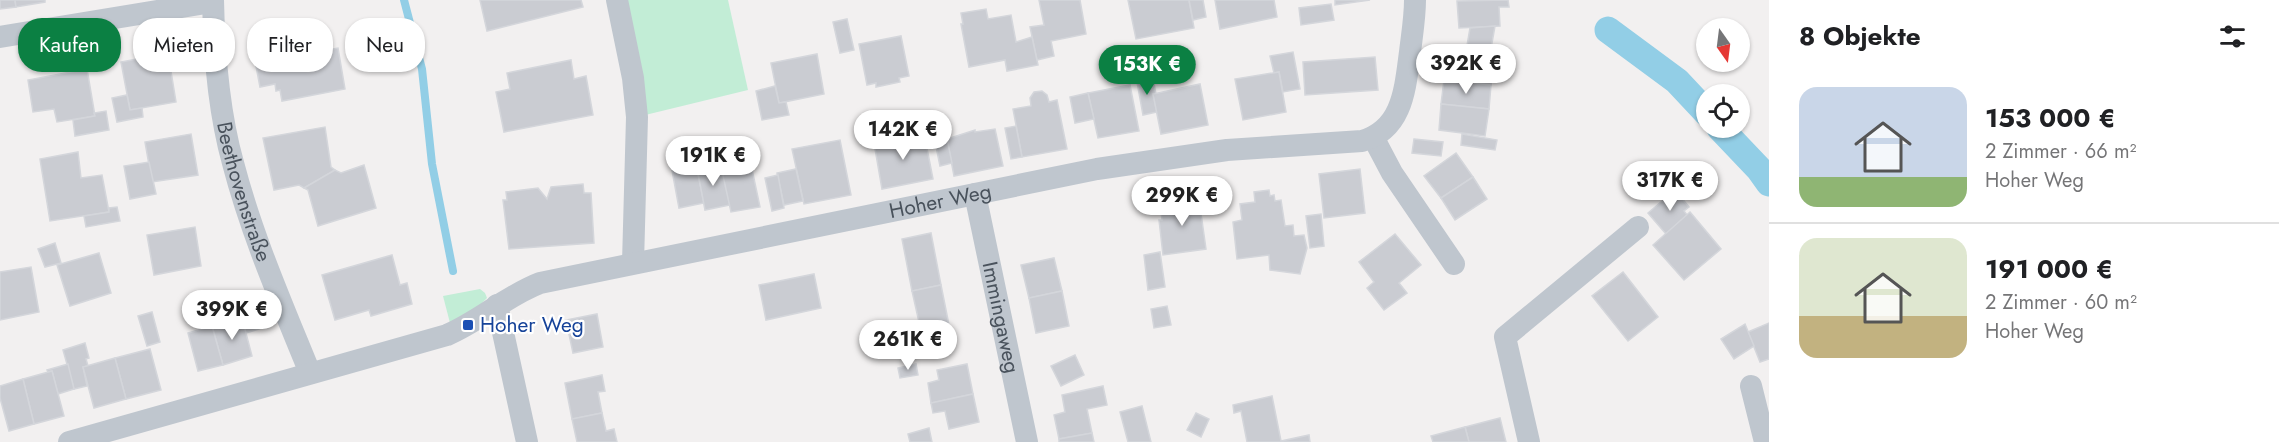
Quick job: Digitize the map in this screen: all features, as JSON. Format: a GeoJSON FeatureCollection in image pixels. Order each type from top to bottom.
{"type":"FeatureCollection","features":[{"type":"Feature","properties":{"kind":"street"},"geometry":{"type":"LineString","coordinates":[[616,0],[633,78],[637,117],[633,263]]}},
{"type":"Feature","properties":{"kind":"street"},"geometry":{"type":"LineString","coordinates":[[1415,0],[1403,98],[1396,114],[1384,130],[1373,137],[1392,173],[1454,264]]}},
{"type":"Feature","properties":{"kind":"street"},"geometry":{"type":"LineString","coordinates":[[0,37],[212,1]]}},
{"type":"Feature","properties":{"kind":"street","name":"Beethovenstraße"},"geometry":{"type":"LineString","coordinates":[[212,1],[224,122],[232,163],[261,255],[310,373]]}},
{"type":"Feature","properties":{"kind":"street","name":"Hoher Weg"},"geometry":{"type":"LineString","coordinates":[[69,442],[447,335],[468,326],[524,289],[540,283],[1097,169],[1215,152],[1362,141],[1373,137]]}},
{"type":"Feature","properties":{"kind":"street","name":"Immingaweg"},"geometry":{"type":"LineString","coordinates":[[975,194],[1027,442]]}},
{"type":"Feature","properties":{"kind":"street"},"geometry":{"type":"LineString","coordinates":[[1529,442],[1505,337],[1638,227]]}},
{"type":"Feature","properties":{"kind":"street"},"geometry":{"type":"LineString","coordinates":[[497,305],[527,442]]}},
{"type":"Feature","properties":{"kind":"street"},"geometry":{"type":"LineString","coordinates":[[1751,386],[1765,442]]}},
{"type":"Feature","properties":{"kind":"green space"},"geometry":{"type":"Polygon","coordinates":[[[617,0],[728,0],[748,90],[637,117],[617,0]]]}},
{"type":"Feature","properties":{"kind":"green space"},"geometry":{"type":"Polygon","coordinates":[[[480,289],[487,298],[476,309],[450,323],[443,296],[480,289]]]}},
{"type":"Feature","properties":{"kind":"building"},"geometry":{"type":"Polygon","coordinates":[[[0,0],[15,0],[16,7],[0,9],[0,0]]]}},
{"type":"Feature","properties":{"kind":"building"},"geometry":{"type":"Polygon","coordinates":[[[15,0],[45,0],[45,2],[16,7],[15,0]]]}},
{"type":"Feature","properties":{"kind":"building"},"geometry":{"type":"Polygon","coordinates":[[[480,0],[581,0],[583,7],[487,31],[480,0]]]}},
{"type":"Feature","properties":{"kind":"building"},"geometry":{"type":"Polygon","coordinates":[[[1039,0],[1080,0],[1086,34],[1051,41],[1054,56],[1037,60],[1030,27],[1044,25],[1039,0]]]}},
{"type":"Feature","properties":{"kind":"building"},"geometry":{"type":"Polygon","coordinates":[[[1128,0],[1189,0],[1194,28],[1136,39],[1128,0]]]}},
{"type":"Feature","properties":{"kind":"building"},"geometry":{"type":"Polygon","coordinates":[[[1189,0],[1203,0],[1206,17],[1193,20],[1189,0]]]}},
{"type":"Feature","properties":{"kind":"building"},"geometry":{"type":"Polygon","coordinates":[[[1215,0],[1274,0],[1277,17],[1220,29],[1215,0]]]}},
{"type":"Feature","properties":{"kind":"building"},"geometry":{"type":"Polygon","coordinates":[[[1335,0],[1370,0],[1335,5],[1335,0]]]}},
{"type":"Feature","properties":{"kind":"building"},"geometry":{"type":"Polygon","coordinates":[[[1508,0],[1509,7],[1499,7],[1500,26],[1459,28],[1457,1],[1508,0]]]}},
{"type":"Feature","properties":{"kind":"building"},"geometry":{"type":"Polygon","coordinates":[[[1331,4],[1334,20],[1301,25],[1299,8],[1331,4]]]}},
{"type":"Feature","properties":{"kind":"building"},"geometry":{"type":"Polygon","coordinates":[[[986,9],[988,19],[1011,15],[1016,42],[1032,37],[1038,65],[1007,71],[1005,60],[969,67],[961,13],[986,9]]]}},
{"type":"Feature","properties":{"kind":"building"},"geometry":{"type":"Polygon","coordinates":[[[847,19],[854,50],[840,53],[833,22],[847,19]]]}},
{"type":"Feature","properties":{"kind":"building"},"geometry":{"type":"Polygon","coordinates":[[[1495,26],[1489,60],[1465,57],[1470,28],[1495,26]]]}},
{"type":"Feature","properties":{"kind":"building"},"geometry":{"type":"Polygon","coordinates":[[[901,36],[909,76],[899,78],[900,82],[876,87],[876,83],[867,85],[859,44],[901,36]]]}},
{"type":"Feature","properties":{"kind":"building"},"geometry":{"type":"Polygon","coordinates":[[[338,48],[345,89],[282,101],[280,90],[276,91],[275,84],[260,87],[257,72],[333,72],[333,49],[338,48]]]}},
{"type":"Feature","properties":{"kind":"building"},"geometry":{"type":"Polygon","coordinates":[[[1293,52],[1300,89],[1283,92],[1279,72],[1274,73],[1270,56],[1293,52]]]}},
{"type":"Feature","properties":{"kind":"building"},"geometry":{"type":"Polygon","coordinates":[[[817,54],[824,94],[779,103],[771,63],[817,54]]]}},
{"type":"Feature","properties":{"kind":"building"},"geometry":{"type":"Polygon","coordinates":[[[1448,55],[1494,61],[1491,85],[1444,80],[1448,55]]]}},
{"type":"Feature","properties":{"kind":"building"},"geometry":{"type":"Polygon","coordinates":[[[1375,57],[1378,90],[1305,95],[1303,62],[1375,57]]]}},
{"type":"Feature","properties":{"kind":"building"},"geometry":{"type":"Polygon","coordinates":[[[133,60],[133,72],[171,72],[176,102],[130,110],[121,62],[133,60]]]}},
{"type":"Feature","properties":{"kind":"building"},"geometry":{"type":"Polygon","coordinates":[[[571,60],[574,79],[586,76],[593,115],[504,132],[496,92],[510,89],[507,73],[571,60]]]}},
{"type":"Feature","properties":{"kind":"building"},"geometry":{"type":"Polygon","coordinates":[[[71,72],[88,72],[95,116],[57,122],[54,109],[33,112],[28,80],[71,72]]]}},
{"type":"Feature","properties":{"kind":"building"},"geometry":{"type":"Polygon","coordinates":[[[1279,72],[1286,112],[1243,120],[1235,79],[1279,72]]]}},
{"type":"Feature","properties":{"kind":"building"},"geometry":{"type":"Polygon","coordinates":[[[1153,79],[1156,94],[1153,94],[1157,112],[1143,115],[1137,82],[1153,79]]]}},
{"type":"Feature","properties":{"kind":"building"},"geometry":{"type":"Polygon","coordinates":[[[1444,80],[1491,85],[1489,109],[1441,104],[1444,80]]]}},
{"type":"Feature","properties":{"kind":"building"},"geometry":{"type":"Polygon","coordinates":[[[1200,84],[1208,125],[1161,134],[1153,94],[1200,84]]]}},
{"type":"Feature","properties":{"kind":"building"},"geometry":{"type":"Polygon","coordinates":[[[1130,85],[1139,131],[1098,138],[1088,93],[1130,85]]]}},
{"type":"Feature","properties":{"kind":"building"},"geometry":{"type":"Polygon","coordinates":[[[775,86],[779,103],[786,102],[789,115],[762,120],[756,91],[775,86]]]}},
{"type":"Feature","properties":{"kind":"building"},"geometry":{"type":"Polygon","coordinates":[[[1042,91],[1047,95],[1049,102],[1057,100],[1067,149],[1022,157],[1013,109],[1031,106],[1030,98],[1034,92],[1042,91]]]}},
{"type":"Feature","properties":{"kind":"building"},"geometry":{"type":"Polygon","coordinates":[[[1088,93],[1094,119],[1075,123],[1070,97],[1088,93]]]}},
{"type":"Feature","properties":{"kind":"building"},"geometry":{"type":"Polygon","coordinates":[[[127,95],[130,110],[142,108],[143,117],[117,122],[112,98],[127,95]]]}},
{"type":"Feature","properties":{"kind":"building"},"geometry":{"type":"Polygon","coordinates":[[[1441,104],[1489,109],[1485,136],[1439,130],[1441,104]]]}},
{"type":"Feature","properties":{"kind":"building"},"geometry":{"type":"Polygon","coordinates":[[[106,111],[109,130],[75,136],[73,120],[95,116],[94,113],[106,111]]]}},
{"type":"Feature","properties":{"kind":"building"},"geometry":{"type":"Polygon","coordinates":[[[1016,126],[1022,157],[1011,159],[1005,128],[1016,126]]]}},
{"type":"Feature","properties":{"kind":"building"},"geometry":{"type":"Polygon","coordinates":[[[325,127],[331,167],[335,170],[304,188],[299,185],[274,190],[263,138],[325,127]]]}},
{"type":"Feature","properties":{"kind":"building"},"geometry":{"type":"Polygon","coordinates":[[[995,129],[1003,166],[954,176],[947,139],[975,130],[975,132],[995,129]]]}},
{"type":"Feature","properties":{"kind":"building"},"geometry":{"type":"Polygon","coordinates":[[[948,130],[950,138],[947,139],[952,163],[940,166],[933,132],[948,130]]]}},
{"type":"Feature","properties":{"kind":"building"},"geometry":{"type":"Polygon","coordinates":[[[924,133],[933,179],[882,189],[874,143],[924,133]]]}},
{"type":"Feature","properties":{"kind":"building"},"geometry":{"type":"Polygon","coordinates":[[[191,134],[198,175],[152,182],[145,142],[191,134]]]}},
{"type":"Feature","properties":{"kind":"building"},"geometry":{"type":"Polygon","coordinates":[[[1462,134],[1497,140],[1495,150],[1461,145],[1462,134]]]}},
{"type":"Feature","properties":{"kind":"building"},"geometry":{"type":"Polygon","coordinates":[[[1414,139],[1443,142],[1441,156],[1412,153],[1414,139]]]}},
{"type":"Feature","properties":{"kind":"building"},"geometry":{"type":"Polygon","coordinates":[[[840,140],[851,195],[804,204],[792,149],[840,140]]]}},
{"type":"Feature","properties":{"kind":"building"},"geometry":{"type":"Polygon","coordinates":[[[78,152],[81,178],[102,175],[109,212],[50,221],[40,159],[78,152]]]}},
{"type":"Feature","properties":{"kind":"building"},"geometry":{"type":"Polygon","coordinates":[[[1456,153],[1473,177],[1441,198],[1424,176],[1456,153]]]}},
{"type":"Feature","properties":{"kind":"building"},"geometry":{"type":"Polygon","coordinates":[[[695,160],[704,203],[679,208],[671,165],[695,160]]]}},
{"type":"Feature","properties":{"kind":"building"},"geometry":{"type":"Polygon","coordinates":[[[149,162],[156,194],[130,199],[124,166],[149,162]]]}},
{"type":"Feature","properties":{"kind":"building"},"geometry":{"type":"Polygon","coordinates":[[[721,163],[730,205],[705,210],[697,168],[721,163]]]}},
{"type":"Feature","properties":{"kind":"building"},"geometry":{"type":"Polygon","coordinates":[[[364,165],[376,208],[318,226],[308,190],[304,188],[335,170],[341,173],[364,165]]]}},
{"type":"Feature","properties":{"kind":"building"},"geometry":{"type":"Polygon","coordinates":[[[746,166],[746,170],[752,169],[760,207],[731,212],[722,171],[746,166]]]}},
{"type":"Feature","properties":{"kind":"building"},"geometry":{"type":"Polygon","coordinates":[[[796,169],[803,201],[784,205],[777,173],[796,169]]]}},
{"type":"Feature","properties":{"kind":"building"},"geometry":{"type":"Polygon","coordinates":[[[1360,169],[1365,213],[1324,218],[1319,174],[1360,169]]]}},
{"type":"Feature","properties":{"kind":"building"},"geometry":{"type":"Polygon","coordinates":[[[778,175],[784,208],[772,211],[765,178],[778,175]]]}},
{"type":"Feature","properties":{"kind":"building"},"geometry":{"type":"Polygon","coordinates":[[[1473,177],[1487,199],[1455,220],[1441,198],[1473,177]]]}},
{"type":"Feature","properties":{"kind":"building"},"geometry":{"type":"Polygon","coordinates":[[[583,184],[584,193],[591,193],[594,243],[509,249],[503,200],[507,200],[506,192],[538,188],[547,199],[551,187],[583,184]]]}},
{"type":"Feature","properties":{"kind":"building"},"geometry":{"type":"Polygon","coordinates":[[[1269,190],[1270,196],[1274,195],[1275,201],[1281,200],[1285,226],[1293,225],[1294,236],[1304,235],[1307,248],[1300,274],[1270,270],[1269,255],[1237,259],[1233,222],[1242,220],[1240,204],[1255,202],[1254,192],[1269,190]]]}},
{"type":"Feature","properties":{"kind":"building"},"geometry":{"type":"Polygon","coordinates":[[[1675,190],[1689,207],[1684,211],[1687,215],[1666,234],[1648,213],[1675,190]]]}},
{"type":"Feature","properties":{"kind":"building"},"geometry":{"type":"Polygon","coordinates":[[[1199,199],[1206,249],[1163,255],[1159,220],[1162,220],[1160,204],[1199,199]]]}},
{"type":"Feature","properties":{"kind":"building"},"geometry":{"type":"Polygon","coordinates":[[[117,207],[120,221],[86,227],[84,216],[109,212],[109,208],[117,207]]]}},
{"type":"Feature","properties":{"kind":"building"},"geometry":{"type":"Polygon","coordinates":[[[1690,212],[1721,249],[1684,280],[1653,245],[1690,212]]]}},
{"type":"Feature","properties":{"kind":"building"},"geometry":{"type":"Polygon","coordinates":[[[1321,214],[1324,246],[1310,248],[1306,216],[1321,214]]]}},
{"type":"Feature","properties":{"kind":"building"},"geometry":{"type":"Polygon","coordinates":[[[195,227],[201,266],[154,275],[147,235],[195,227]]]}},
{"type":"Feature","properties":{"kind":"building"},"geometry":{"type":"Polygon","coordinates":[[[931,233],[941,285],[912,291],[902,239],[931,233]]]}},
{"type":"Feature","properties":{"kind":"building"},"geometry":{"type":"Polygon","coordinates":[[[1395,234],[1421,265],[1399,283],[1407,293],[1384,310],[1367,288],[1374,282],[1359,262],[1395,234]]]}},
{"type":"Feature","properties":{"kind":"building"},"geometry":{"type":"Polygon","coordinates":[[[55,243],[61,263],[45,267],[38,249],[55,243]]]}},
{"type":"Feature","properties":{"kind":"building"},"geometry":{"type":"Polygon","coordinates":[[[1160,252],[1165,287],[1148,290],[1144,255],[1160,252]]]}},
{"type":"Feature","properties":{"kind":"building"},"geometry":{"type":"Polygon","coordinates":[[[99,253],[111,293],[70,306],[57,265],[99,253]]]}},
{"type":"Feature","properties":{"kind":"building"},"geometry":{"type":"Polygon","coordinates":[[[392,255],[400,285],[407,283],[412,304],[371,316],[369,310],[335,320],[322,275],[392,255]]]}},
{"type":"Feature","properties":{"kind":"building"},"geometry":{"type":"Polygon","coordinates":[[[1054,258],[1062,291],[1029,298],[1021,265],[1054,258]]]}},
{"type":"Feature","properties":{"kind":"building"},"geometry":{"type":"Polygon","coordinates":[[[31,267],[39,312],[0,320],[0,272],[31,267]]]}},
{"type":"Feature","properties":{"kind":"building"},"geometry":{"type":"Polygon","coordinates":[[[1623,272],[1658,317],[1628,341],[1592,296],[1623,272]]]}},
{"type":"Feature","properties":{"kind":"building"},"geometry":{"type":"Polygon","coordinates":[[[814,274],[821,308],[766,320],[759,285],[814,274]]]}},
{"type":"Feature","properties":{"kind":"building"},"geometry":{"type":"Polygon","coordinates":[[[941,285],[949,325],[921,331],[912,291],[941,285]]]}},
{"type":"Feature","properties":{"kind":"building"},"geometry":{"type":"Polygon","coordinates":[[[1062,291],[1069,326],[1036,333],[1029,298],[1062,291]]]}},
{"type":"Feature","properties":{"kind":"building"},"geometry":{"type":"Polygon","coordinates":[[[251,303],[259,329],[246,333],[237,307],[251,303]]]}},
{"type":"Feature","properties":{"kind":"building"},"geometry":{"type":"Polygon","coordinates":[[[1167,306],[1171,325],[1154,328],[1151,309],[1167,306]]]}},
{"type":"Feature","properties":{"kind":"building"},"geometry":{"type":"Polygon","coordinates":[[[152,312],[160,342],[147,346],[138,316],[152,312]]]}},
{"type":"Feature","properties":{"kind":"building"},"geometry":{"type":"Polygon","coordinates":[[[597,314],[603,347],[573,353],[566,320],[597,314]]]}},
{"type":"Feature","properties":{"kind":"building"},"geometry":{"type":"Polygon","coordinates":[[[242,318],[252,356],[223,365],[212,326],[242,318]]]}},
{"type":"Feature","properties":{"kind":"building"},"geometry":{"type":"Polygon","coordinates":[[[1769,323],[1769,359],[1760,362],[1748,332],[1769,323]]]}},
{"type":"Feature","properties":{"kind":"building"},"geometry":{"type":"Polygon","coordinates":[[[1745,324],[1754,346],[1734,359],[1721,339],[1745,324]]]}},
{"type":"Feature","properties":{"kind":"building"},"geometry":{"type":"Polygon","coordinates":[[[212,326],[223,365],[198,371],[188,333],[212,326]]]}},
{"type":"Feature","properties":{"kind":"building"},"geometry":{"type":"Polygon","coordinates":[[[911,341],[913,352],[893,356],[891,344],[911,341]]]}},
{"type":"Feature","properties":{"kind":"building"},"geometry":{"type":"Polygon","coordinates":[[[85,343],[89,358],[86,359],[88,366],[83,367],[87,386],[74,389],[63,350],[85,343]]]}},
{"type":"Feature","properties":{"kind":"building"},"geometry":{"type":"Polygon","coordinates":[[[150,349],[161,390],[126,399],[115,358],[150,349]]]}},
{"type":"Feature","properties":{"kind":"building"},"geometry":{"type":"Polygon","coordinates":[[[1075,355],[1084,375],[1061,386],[1051,366],[1075,355]]]}},
{"type":"Feature","properties":{"kind":"building"},"geometry":{"type":"Polygon","coordinates":[[[115,358],[126,399],[94,408],[83,367],[115,358]]]}},
{"type":"Feature","properties":{"kind":"building"},"geometry":{"type":"Polygon","coordinates":[[[68,364],[74,389],[58,394],[52,371],[47,370],[68,364]]]}},
{"type":"Feature","properties":{"kind":"building"},"geometry":{"type":"Polygon","coordinates":[[[916,364],[918,375],[900,378],[898,368],[916,364]]]}},
{"type":"Feature","properties":{"kind":"building"},"geometry":{"type":"Polygon","coordinates":[[[967,364],[973,394],[931,403],[928,383],[939,380],[937,370],[967,364]]]}},
{"type":"Feature","properties":{"kind":"building"},"geometry":{"type":"Polygon","coordinates":[[[52,371],[64,416],[34,424],[23,379],[52,371]]]}},
{"type":"Feature","properties":{"kind":"building"},"geometry":{"type":"Polygon","coordinates":[[[602,375],[605,391],[598,392],[602,413],[572,419],[565,383],[602,375]]]}},
{"type":"Feature","properties":{"kind":"building"},"geometry":{"type":"Polygon","coordinates":[[[23,379],[34,424],[9,431],[0,398],[0,386],[23,379]]]}},
{"type":"Feature","properties":{"kind":"building"},"geometry":{"type":"Polygon","coordinates":[[[1103,386],[1107,405],[1087,409],[1092,433],[1059,439],[1054,415],[1065,412],[1062,395],[1103,386]]]}},
{"type":"Feature","properties":{"kind":"building"},"geometry":{"type":"Polygon","coordinates":[[[973,394],[979,422],[949,429],[945,411],[933,413],[931,403],[973,394]]]}},
{"type":"Feature","properties":{"kind":"building"},"geometry":{"type":"Polygon","coordinates":[[[1272,396],[1281,441],[1309,435],[1310,442],[1247,442],[1241,411],[1234,413],[1233,405],[1272,396]]]}},
{"type":"Feature","properties":{"kind":"building"},"geometry":{"type":"Polygon","coordinates":[[[1142,406],[1151,442],[1128,442],[1120,412],[1142,406]]]}},
{"type":"Feature","properties":{"kind":"building"},"geometry":{"type":"Polygon","coordinates":[[[602,413],[606,431],[614,429],[617,442],[577,442],[572,419],[602,413]]]}},
{"type":"Feature","properties":{"kind":"building"},"geometry":{"type":"Polygon","coordinates":[[[1196,413],[1209,419],[1201,437],[1187,430],[1196,413]]]}},
{"type":"Feature","properties":{"kind":"building"},"geometry":{"type":"Polygon","coordinates":[[[1500,418],[1506,442],[1469,442],[1465,427],[1500,418]]]}},
{"type":"Feature","properties":{"kind":"building"},"geometry":{"type":"Polygon","coordinates":[[[1465,427],[1469,442],[1433,442],[1431,436],[1465,427]]]}},
{"type":"Feature","properties":{"kind":"building"},"geometry":{"type":"Polygon","coordinates":[[[929,428],[932,442],[910,442],[908,434],[929,428]]]}},
{"type":"Feature","properties":{"kind":"building"},"geometry":{"type":"Polygon","coordinates":[[[1092,433],[1094,442],[1059,442],[1059,439],[1092,433]]]}},
{"type":"Feature","properties":{"kind":"waterway"},"geometry":{"type":"LineString","coordinates":[[404,0],[422,69],[432,164],[453,271]]}},
{"type":"Feature","properties":{"kind":"waterway"},"geometry":{"type":"LineString","coordinates":[[1608,30],[1677,81],[1696,101]]}},
{"type":"Feature","properties":{"kind":"waterway"},"geometry":{"type":"LineString","coordinates":[[1730,138],[1769,183]]}},
{"type":"Feature","properties":{"kind":"place","name":"Hoher Weg"},"geometry":{"type":"Point","coordinates":[468,325]}}]}
